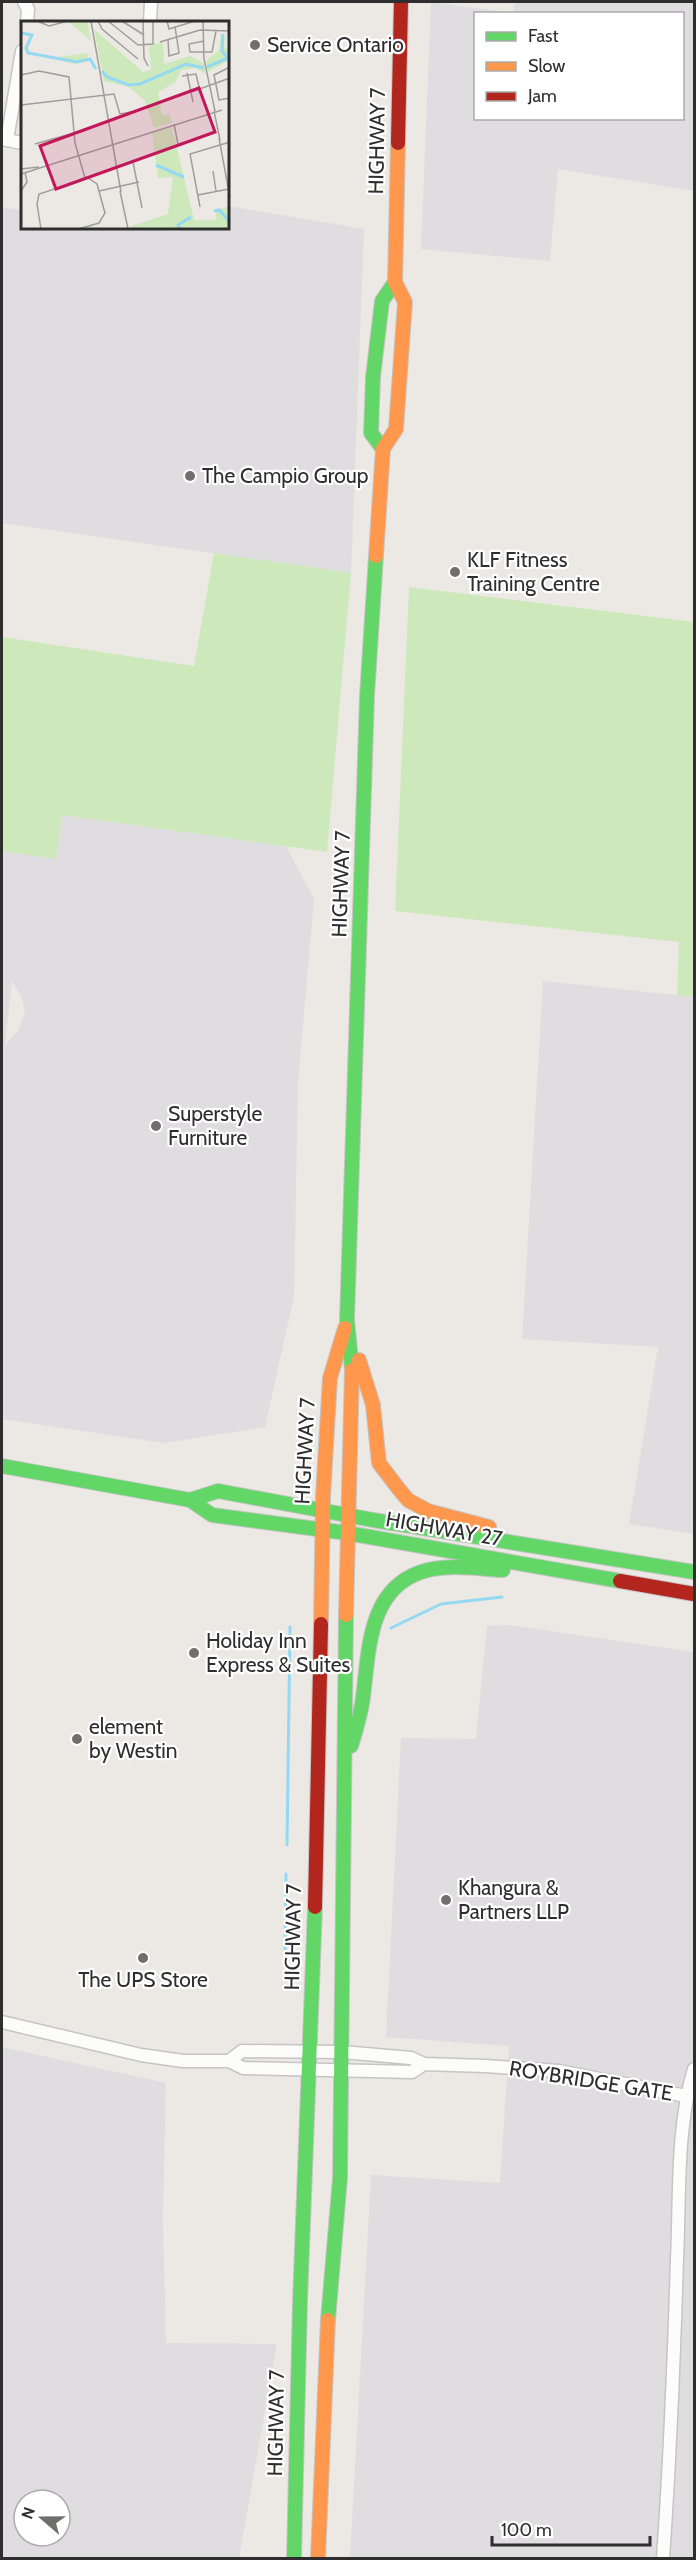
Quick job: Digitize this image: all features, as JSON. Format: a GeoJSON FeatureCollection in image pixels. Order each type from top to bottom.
{"type":"FeatureCollection","features":[{"type":"Feature","properties":{"kind":"main road","name":"HIGHWAY 7"},"geometry":{"type":"LineString","coordinates":[[318,2559],[329,2298],[340,2178],[347,1533],[353,1378],[347,1320],[367,696],[383,449],[396,429],[405,302],[395,282],[401,2]]}},
{"type":"Feature","properties":{"kind":"main road","name":"HIGHWAY 7"},"geometry":{"type":"LineString","coordinates":[[383,449],[371,433],[373,377],[382,301],[395,282]]}},
{"type":"Feature","properties":{"kind":"main road","name":"HIGHWAY 7"},"geometry":{"type":"LineString","coordinates":[[294,2559],[300,2301],[315,1940],[323,1530],[330,1378],[347,1320]]}},
{"type":"Feature","properties":{"kind":"main road"},"geometry":{"type":"LineString","coordinates":[[347,1320],[373,1405],[379,1463],[408,1500],[428,1511],[554,1548]]}},
{"type":"Feature","properties":{"kind":"main road","name":"HIGHWAY 27"},"geometry":{"type":"LineString","coordinates":[[2,1466],[190,1500],[212,1515],[347,1533],[694,1594]]}},
{"type":"Feature","properties":{"kind":"main road","name":"HIGHWAY 27"},"geometry":{"type":"LineString","coordinates":[[190,1500],[218,1491],[324,1511],[694,1572]]}},
{"type":"Feature","properties":{"kind":"main road"},"geometry":{"type":"LineString","coordinates":[[344,1766],[360,1716],[370,1637],[376,1616],[386,1598],[402,1583],[420,1572],[552,1569]]}},
{"type":"Feature","properties":{"kind":"street"},"geometry":{"type":"LineString","coordinates":[[24,2],[28,9],[27,21]]}},
{"type":"Feature","properties":{"kind":"street"},"geometry":{"type":"LineString","coordinates":[[150,21],[151,2]]}},
{"type":"Feature","properties":{"kind":"street"},"geometry":{"type":"LineString","coordinates":[[21,56],[4,140],[21,142]]}},
{"type":"Feature","properties":{"kind":"street"},"geometry":{"type":"LineString","coordinates":[[2,2022],[141,2055],[183,2061],[229,2061]]}},
{"type":"Feature","properties":{"kind":"street","name":"ROYBRIDGE GATE"},"geometry":{"type":"LineString","coordinates":[[424,2064],[412,2072],[243,2068],[229,2061],[242,2051],[342,2052],[411,2058],[424,2064],[521,2067],[559,2071],[686,2096]]}},
{"type":"Feature","properties":{"kind":"street"},"geometry":{"type":"LineString","coordinates":[[663,2559],[670,2454],[681,2150],[686,2096],[694,2069]]}},
{"type":"Feature","properties":{"kind":"shaded area"},"geometry":{"type":"Polygon","coordinates":[[[431,2],[505,12],[474,12],[474,120],[684,120],[684,12],[514,12],[515,2],[694,2],[694,191],[558,169],[550,261],[421,249],[431,2]]]}},
{"type":"Feature","properties":{"kind":"shaded area"},"geometry":{"type":"Polygon","coordinates":[[[230,206],[364,229],[351,573],[2,523],[2,207],[21,210],[21,230],[179,232],[179,230],[230,230],[230,206]]]}},
{"type":"Feature","properties":{"kind":"shaded area"},"geometry":{"type":"Polygon","coordinates":[[[62,815],[286,846],[314,899],[298,1083],[294,1296],[265,1427],[164,1443],[2,1419],[2,851],[56,858],[62,815]],[[12,981],[5,1045],[18,1031],[25,1012],[22,998],[12,981]]]}},
{"type":"Feature","properties":{"kind":"shaded area"},"geometry":{"type":"Polygon","coordinates":[[[543,981],[694,997],[694,1534],[629,1524],[658,1347],[522,1339],[543,981]]]}},
{"type":"Feature","properties":{"kind":"shaded area"},"geometry":{"type":"Polygon","coordinates":[[[509,1625],[694,1652],[694,2558],[350,2558],[371,2175],[500,2183],[509,2046],[386,2037],[401,1738],[476,1739],[487,1626],[509,1625]]]}},
{"type":"Feature","properties":{"kind":"shaded area"},"geometry":{"type":"Polygon","coordinates":[[[2,2047],[166,2083],[163,2218],[166,2343],[277,2344],[239,2558],[2,2558],[2,2047]]]}},
{"type":"Feature","properties":{"kind":"green space"},"geometry":{"type":"Polygon","coordinates":[[[214,553],[351,573],[327,852],[62,815],[56,859],[2,851],[2,637],[194,666],[214,553]]]}},
{"type":"Feature","properties":{"kind":"green space"},"geometry":{"type":"Polygon","coordinates":[[[409,587],[694,622],[694,997],[677,995],[679,942],[395,911],[409,587]]]}},
{"type":"Feature","properties":{"kind":"waterway"},"geometry":{"type":"LineString","coordinates":[[391,1628],[441,1604],[502,1597]]}},
{"type":"Feature","properties":{"kind":"waterway"},"geometry":{"type":"LineString","coordinates":[[287,1845],[290,1627]]}},
{"type":"Feature","properties":{"kind":"waterway"},"geometry":{"type":"LineString","coordinates":[[285,1952],[286,1874]]}},
{"type":"Feature","properties":{"kind":"traffic: fast"},"geometry":{"type":"LineString","coordinates":[[383,449],[371,433],[373,377],[382,301],[395,282]]}},
{"type":"Feature","properties":{"kind":"traffic: fast"},"geometry":{"type":"LineString","coordinates":[[352,1370],[347,1320],[367,696],[376,556]]}},
{"type":"Feature","properties":{"kind":"traffic: fast"},"geometry":{"type":"LineString","coordinates":[[2,1466],[190,1500],[212,1515],[347,1533],[620,1581]]}},
{"type":"Feature","properties":{"kind":"traffic: fast"},"geometry":{"type":"LineString","coordinates":[[190,1500],[218,1491],[373,1520],[694,1572]]}},
{"type":"Feature","properties":{"kind":"traffic: fast"},"geometry":{"type":"LineString","coordinates":[[351,1746],[361,1710],[374,1624],[390,1593],[404,1581],[431,1569],[462,1567],[503,1570]]}},
{"type":"Feature","properties":{"kind":"traffic: fast"},"geometry":{"type":"LineString","coordinates":[[328,2320],[340,2178],[346,1615]]}},
{"type":"Feature","properties":{"kind":"traffic: fast"},"geometry":{"type":"LineString","coordinates":[[294,2558],[300,2301],[315,1907]]}},
{"type":"Feature","properties":{"kind":"traffic: slow"},"geometry":{"type":"LineString","coordinates":[[376,556],[383,449],[396,429],[405,302],[395,282],[398,143]]}},
{"type":"Feature","properties":{"kind":"traffic: slow"},"geometry":{"type":"LineString","coordinates":[[321,1624],[323,1497],[330,1378],[345,1328]]}},
{"type":"Feature","properties":{"kind":"traffic: slow"},"geometry":{"type":"LineString","coordinates":[[359,1360],[373,1405],[379,1463],[398,1488],[408,1500],[428,1511],[489,1527]]}},
{"type":"Feature","properties":{"kind":"traffic: slow"},"geometry":{"type":"LineString","coordinates":[[346,1615],[352,1370]]}},
{"type":"Feature","properties":{"kind":"traffic: slow"},"geometry":{"type":"LineString","coordinates":[[318,2558],[328,2320]]}},
{"type":"Feature","properties":{"kind":"traffic: jam"},"geometry":{"type":"LineString","coordinates":[[398,143],[401,2]]}},
{"type":"Feature","properties":{"kind":"traffic: jam"},"geometry":{"type":"LineString","coordinates":[[620,1581],[694,1594]]}},
{"type":"Feature","properties":{"kind":"traffic: jam"},"geometry":{"type":"LineString","coordinates":[[315,1907],[321,1624]]}},
{"type":"Feature","properties":{"kind":"place","name":"Service Ontario"},"geometry":{"type":"Point","coordinates":[255,45]}},
{"type":"Feature","properties":{"kind":"place","name":"The Campio Group"},"geometry":{"type":"Point","coordinates":[190,476]}},
{"type":"Feature","properties":{"kind":"place","name":"KLF Fitness Training Centre"},"geometry":{"type":"Point","coordinates":[455,572]}},
{"type":"Feature","properties":{"kind":"place","name":"Superstyle Furniture"},"geometry":{"type":"Point","coordinates":[156,1126]}},
{"type":"Feature","properties":{"kind":"place","name":"Holiday Inn Express & Suites"},"geometry":{"type":"Point","coordinates":[194,1653]}},
{"type":"Feature","properties":{"kind":"place","name":"element by Westin"},"geometry":{"type":"Point","coordinates":[77,1739]}},
{"type":"Feature","properties":{"kind":"place","name":"Khangura & Partners LLP"},"geometry":{"type":"Point","coordinates":[446,1900]}},
{"type":"Feature","properties":{"kind":"place","name":"The UPS Store"},"geometry":{"type":"Point","coordinates":[143,1958]}}]}
